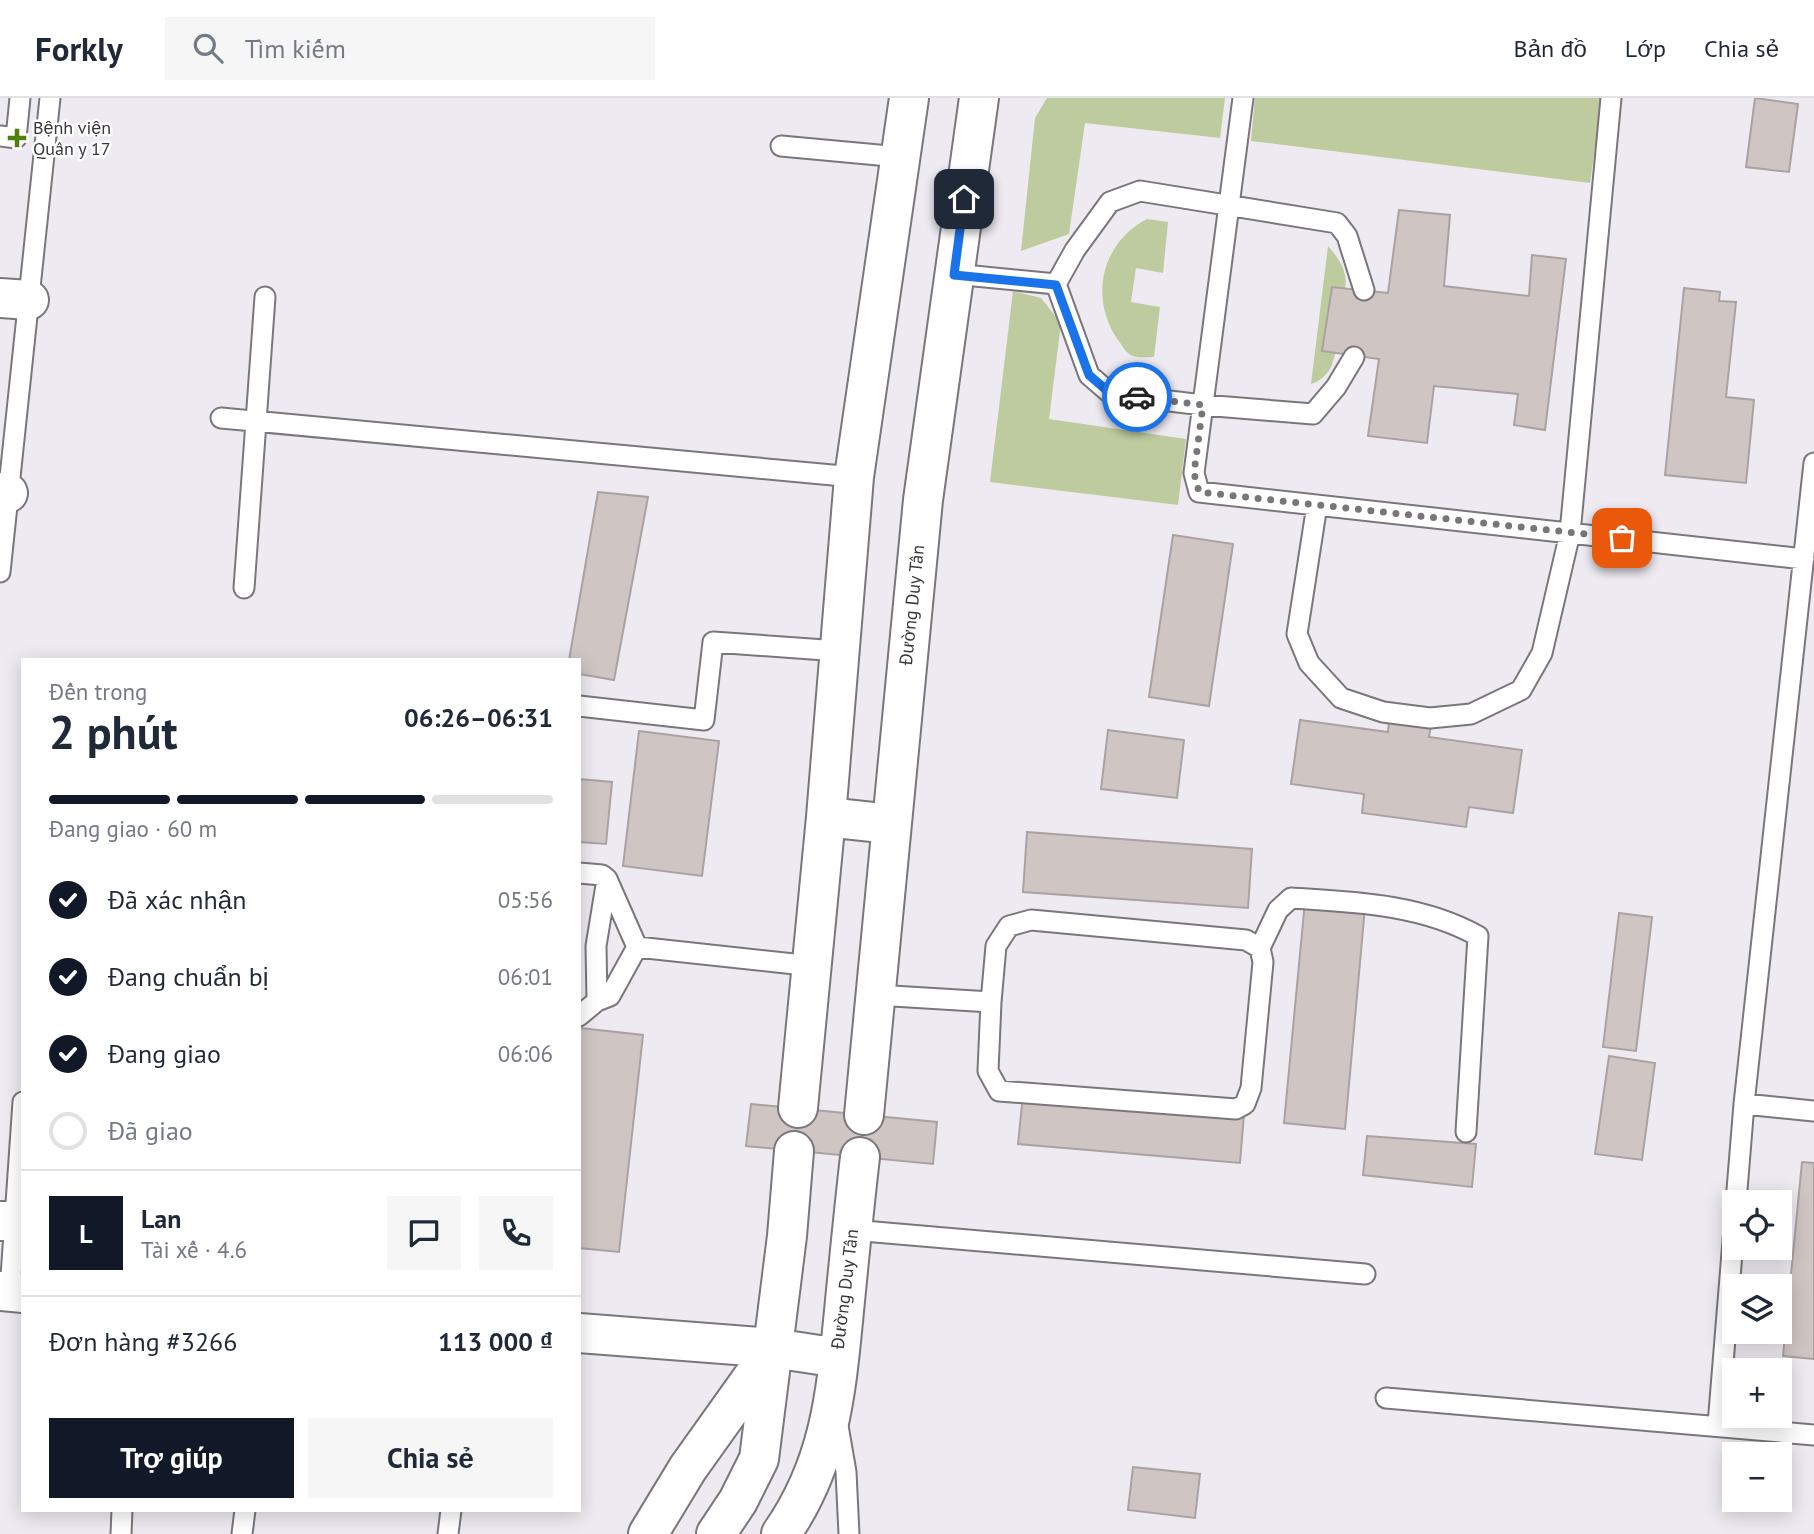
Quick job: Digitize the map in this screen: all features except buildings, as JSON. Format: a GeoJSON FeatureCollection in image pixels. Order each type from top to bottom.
{"type":"FeatureCollection","features":[{"type":"Feature","properties":{"kind":"street"},"geometry":{"type":"LineString","coordinates":[[797,1108],[813,966],[854,477],[909,98]]}},
{"type":"Feature","properties":{"kind":"street","name":"Đường Duy Tân"},"geometry":{"type":"LineString","coordinates":[[864,1115],[922,500],[979,98]]}},
{"type":"Feature","properties":{"kind":"street"},"geometry":{"type":"LineString","coordinates":[[826,817],[891,824]]}},
{"type":"Feature","properties":{"kind":"street"},"geometry":{"type":"LineString","coordinates":[[716,1534],[738,1501],[759,1458],[794,1151]]}},
{"type":"Feature","properties":{"kind":"street","name":"Đường Duy Tân"},"geometry":{"type":"LineString","coordinates":[[581,1334],[773,1348],[839,1358],[860,1157]]}},
{"type":"Feature","properties":{"kind":"street"},"geometry":{"type":"LineString","coordinates":[[648,1534],[688,1468],[773,1348]]}},
{"type":"Feature","properties":{"kind":"street"},"geometry":{"type":"LineString","coordinates":[[781,1534],[800,1506],[821,1454],[834,1404],[839,1358]]}},
{"type":"Feature","properties":{"kind":"lane"},"geometry":{"type":"LineString","coordinates":[[0,136],[16,138],[20,98]]}},
{"type":"Feature","properties":{"kind":"lane"},"geometry":{"type":"LineString","coordinates":[[0,572],[14,299],[50,98]]}},
{"type":"Feature","properties":{"kind":"lane"},"geometry":{"type":"LineString","coordinates":[[1243,98],[1194,473],[1199,492],[1804,559]]}},
{"type":"Feature","properties":{"kind":"lane"},"geometry":{"type":"LineString","coordinates":[[1317,505],[1297,634],[1309,663],[1341,698],[1383,712],[1430,718],[1471,714],[1521,690],[1542,653],[1570,533],[1611,98]]}},
{"type":"Feature","properties":{"kind":"lane"},"geometry":{"type":"LineString","coordinates":[[781,146],[900,157]]}},
{"type":"Feature","properties":{"kind":"lane"},"geometry":{"type":"LineString","coordinates":[[1354,357],[1336,387],[1313,414],[1111,394],[1089,375],[1056,285],[1075,250],[1110,202],[1140,191],[1337,223],[1347,236],[1364,290]]}},
{"type":"Feature","properties":{"kind":"lane"},"geometry":{"type":"LineString","coordinates":[[954,275],[1056,285]]}},
{"type":"Feature","properties":{"kind":"lane"},"geometry":{"type":"LineString","coordinates":[[244,588],[265,297]]}},
{"type":"Feature","properties":{"kind":"lane"},"geometry":{"type":"LineString","coordinates":[[221,418],[854,477]]}},
{"type":"Feature","properties":{"kind":"lane"},"geometry":{"type":"LineString","coordinates":[[1737,1190],[1814,463]]}},
{"type":"Feature","properties":{"kind":"lane"},"geometry":{"type":"LineString","coordinates":[[581,706],[704,720],[713,642],[839,651]]}},
{"type":"Feature","properties":{"kind":"lane"},"geometry":{"type":"LineString","coordinates":[[581,873],[603,875],[607,879],[637,947]]}},
{"type":"Feature","properties":{"kind":"lane"},"geometry":{"type":"LineString","coordinates":[[597,1001],[588,945],[607,879]]}},
{"type":"Feature","properties":{"kind":"lane"},"geometry":{"type":"LineString","coordinates":[[1260,948],[1246,940],[1031,920],[1009,926],[996,946],[988,1071],[999,1091],[1236,1110],[1245,1104],[1251,1088],[1263,962],[1260,948],[1278,910],[1291,898],[1376,903],[1455,923],[1478,936],[1466,1132]]}},
{"type":"Feature","properties":{"kind":"lane"},"geometry":{"type":"LineString","coordinates":[[637,947],[813,966]]}},
{"type":"Feature","properties":{"kind":"lane"},"geometry":{"type":"LineString","coordinates":[[581,1014],[597,1001],[610,996],[637,947]]}},
{"type":"Feature","properties":{"kind":"lane"},"geometry":{"type":"LineString","coordinates":[[876,995],[991,1002]]}},
{"type":"Feature","properties":{"kind":"lane"},"geometry":{"type":"LineString","coordinates":[[1744,1104],[1814,1111]]}},
{"type":"Feature","properties":{"kind":"lane"},"geometry":{"type":"LineString","coordinates":[[11,1292],[7,1221],[21,1147]]}},
{"type":"Feature","properties":{"kind":"lane"},"geometry":{"type":"LineString","coordinates":[[852,1230],[1365,1273]]}},
{"type":"Feature","properties":{"kind":"lane"},"geometry":{"type":"LineString","coordinates":[[1718,1425],[1731,1260]]}},
{"type":"Feature","properties":{"kind":"lane"},"geometry":{"type":"LineString","coordinates":[[1386,1398],[1814,1435]]}},
{"type":"Feature","properties":{"kind":"lane"},"geometry":{"type":"LineString","coordinates":[[834,1404],[846,1472],[849,1534]]}},
{"type":"Feature","properties":{"kind":"lane"},"geometry":{"type":"LineString","coordinates":[[121,1534],[122,1512]]}},
{"type":"Feature","properties":{"kind":"lane"},"geometry":{"type":"LineString","coordinates":[[243,1534],[245,1512]]}},
{"type":"Feature","properties":{"kind":"lane"},"geometry":{"type":"LineString","coordinates":[[448,1534],[451,1512]]}},
{"type":"Feature","properties":{"kind":"green space"},"geometry":{"type":"Polygon","coordinates":[[[1047,98],[1225,98],[1220,138],[1085,123],[1069,234],[1021,251],[1035,118],[1047,98]]]}},
{"type":"Feature","properties":{"kind":"green space"},"geometry":{"type":"Polygon","coordinates":[[[1255,98],[1602,98],[1590,183],[1251,141],[1255,98]]]}},
{"type":"Feature","properties":{"kind":"green space"},"geometry":{"type":"Polygon","coordinates":[[[1147,219],[1168,222],[1163,273],[1136,268],[1131,302],[1160,307],[1154,357],[1133,356],[1128,353],[1109,324],[1102,290],[1104,273],[1119,242],[1131,229],[1147,219]]]}},
{"type":"Feature","properties":{"kind":"green space"},"geometry":{"type":"Polygon","coordinates":[[[1328,246],[1344,271],[1346,282],[1331,367],[1322,378],[1311,384],[1328,246]]]}},
{"type":"Feature","properties":{"kind":"green space"},"geometry":{"type":"Polygon","coordinates":[[[1013,291],[1041,298],[1061,323],[1049,419],[1186,439],[1178,505],[990,482],[1013,291]]]}},
{"type":"Feature","properties":{"kind":"way so far"},"geometry":{"type":"LineString","coordinates":[[1137,397],[1203,405],[1194,473],[1199,492],[1622,538]]}},
{"type":"Feature","properties":{"kind":"place","name":"Bệnh viện Quân y 17"},"geometry":{"type":"Point","coordinates":[17,138]}},
{"type":"Feature","properties":{"kind":"route"},"geometry":{"type":"LineString","coordinates":[[964,199],[954,275],[1056,285],[1089,375],[1111,394],[1137,397]]}}]}
